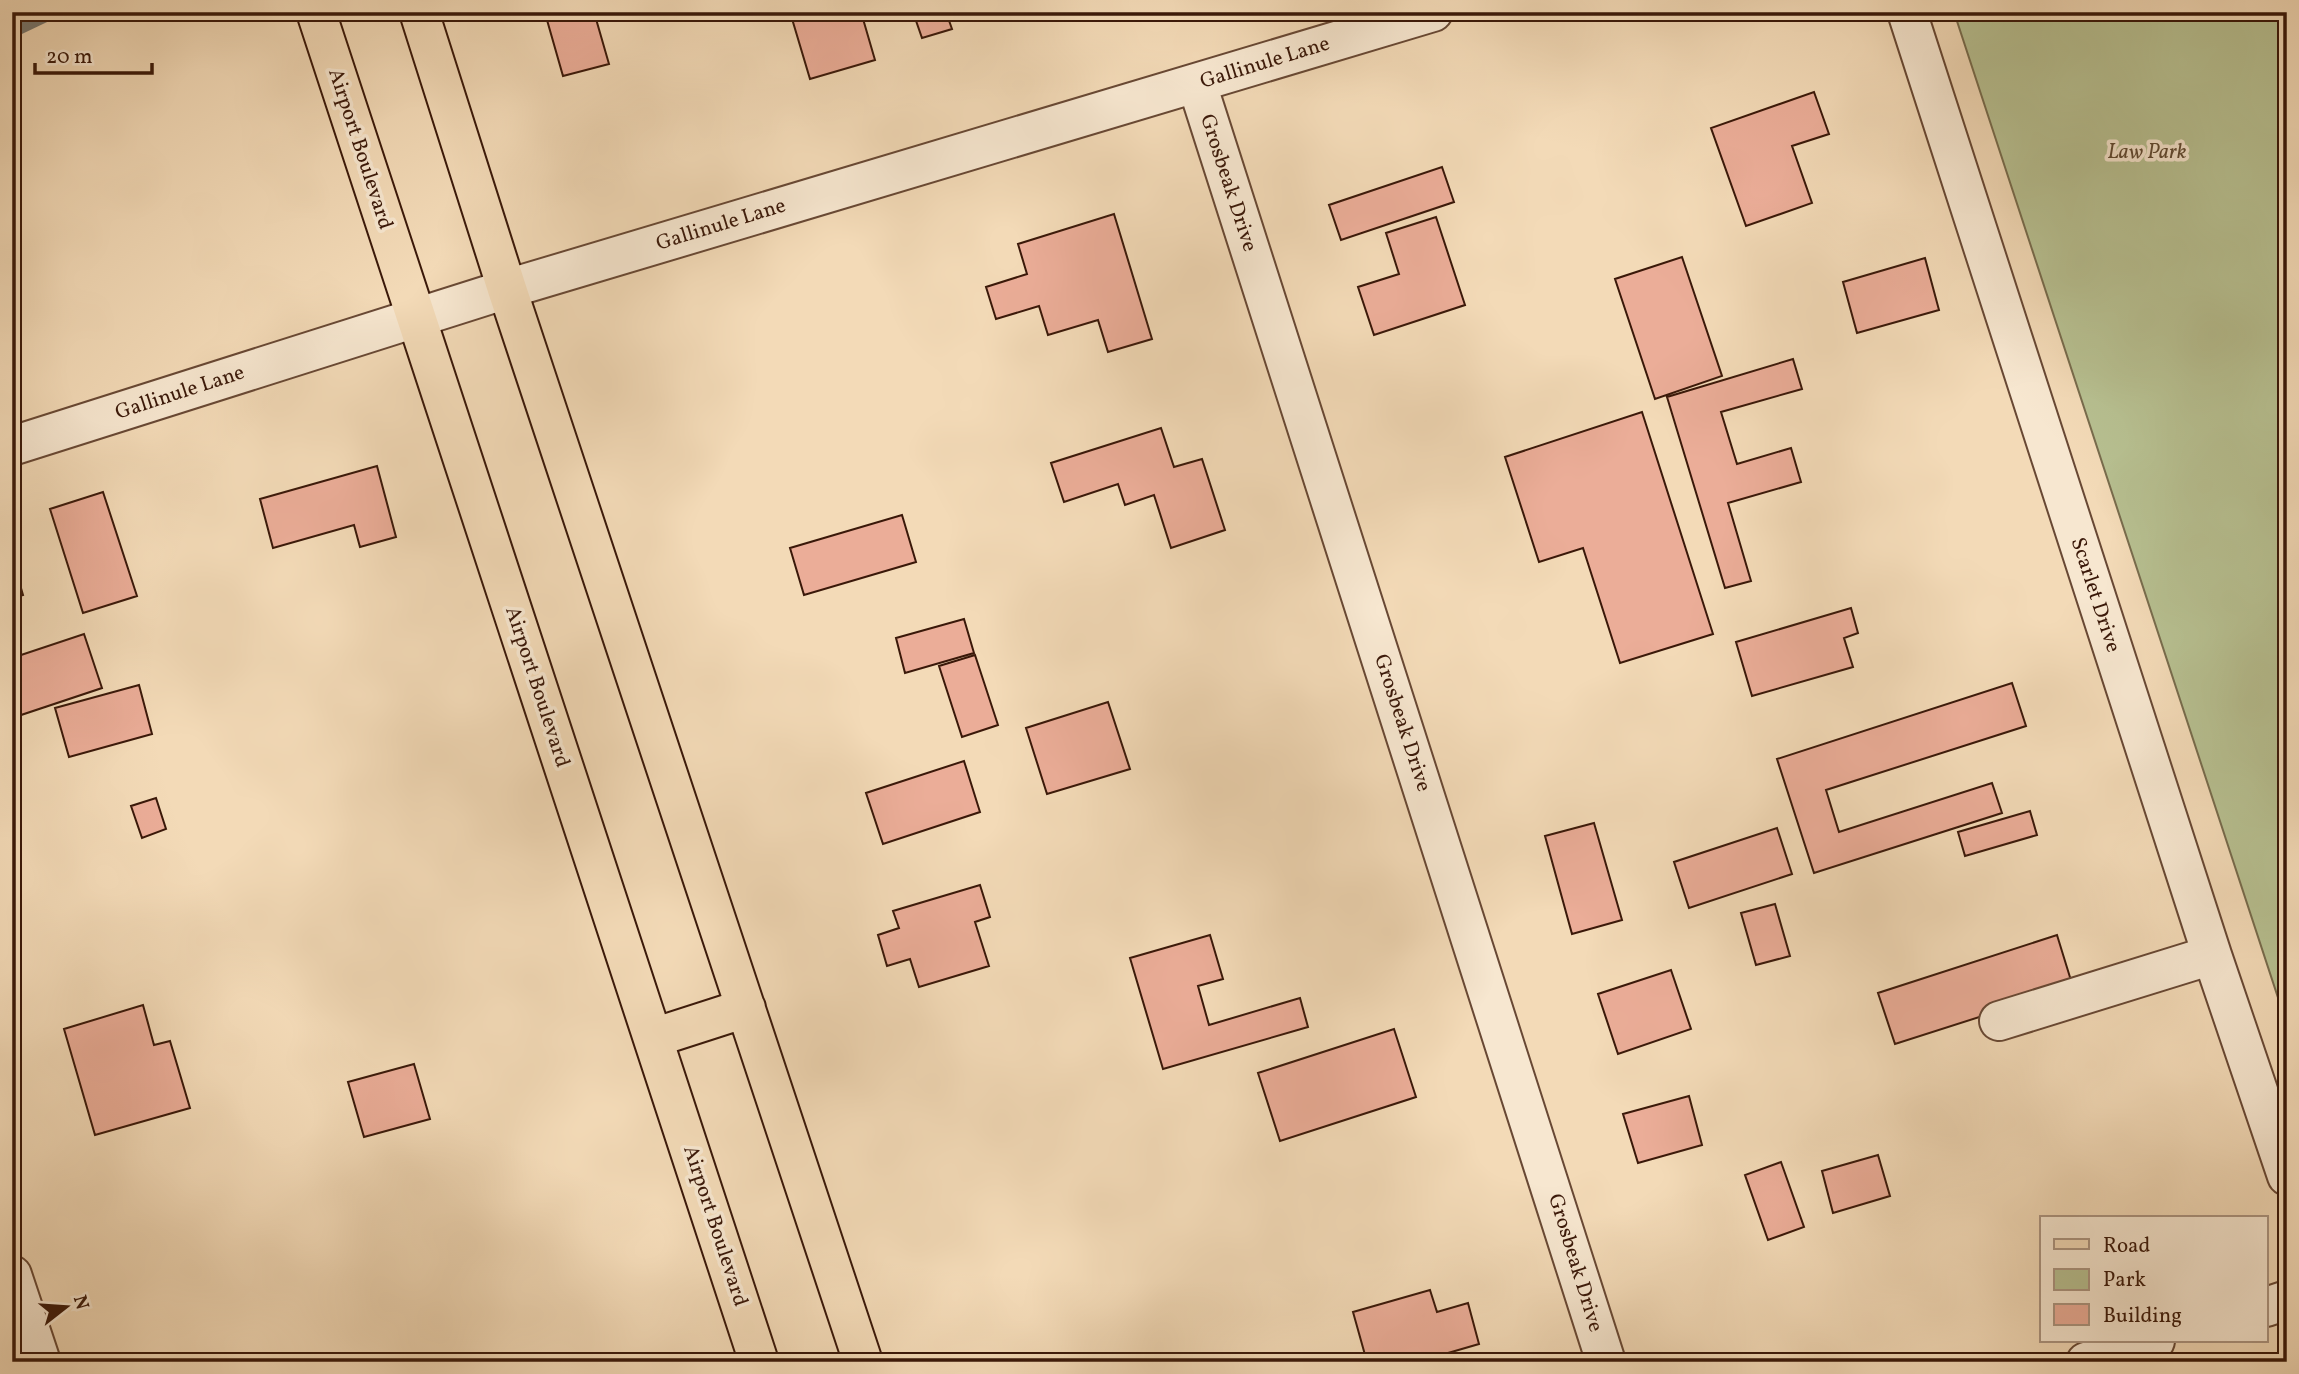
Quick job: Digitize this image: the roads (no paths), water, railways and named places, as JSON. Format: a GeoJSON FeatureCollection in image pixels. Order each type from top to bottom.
{"type":"FeatureCollection","features":[{"type":"Feature","properties":{"kind":"main road","name":"Airport Boulevard"},"geometry":{"type":"LineString","coordinates":[[316,12],[760,1362]]}},
{"type":"Feature","properties":{"kind":"main road"},"geometry":{"type":"LineString","coordinates":[[419,12],[863,1362]]}},
{"type":"Feature","properties":{"kind":"main road"},"geometry":{"type":"LineString","coordinates":[[653,1038],[746,1007]]}},
{"type":"Feature","properties":{"kind":"street","name":"Gallinule Lane"},"geometry":{"type":"LineString","coordinates":[[12,446],[508,289],[1433,12]]}},
{"type":"Feature","properties":{"kind":"street","name":"Scarlet Drive"},"geometry":{"type":"LineString","coordinates":[[1907,12],[2212,956],[2287,1176]]}},
{"type":"Feature","properties":{"kind":"street","name":"Grosbeak Drive"},"geometry":{"type":"LineString","coordinates":[[1197,84],[1606,1362]]}},
{"type":"Feature","properties":{"kind":"street"},"geometry":{"type":"LineString","coordinates":[[1999,1021],[2212,956]]}},
{"type":"Feature","properties":{"kind":"street"},"geometry":{"type":"LineString","coordinates":[[12,1275],[41,1362]]}},
{"type":"Feature","properties":{"kind":"street"},"geometry":{"type":"LineString","coordinates":[[2268,1306],[2287,1300]]}},
{"type":"Feature","properties":{"kind":"street"},"geometry":{"type":"LineString","coordinates":[[2087,1362],[2152,1342]]}},
{"type":"Feature","properties":{"kind":"waterway"},"geometry":{"type":"LineString","coordinates":[[12,32],[54,12]]}},
{"type":"Feature","properties":{"kind":"park label","name":"Law Park"},"geometry":{"type":"Point","coordinates":[2147,152]}}]}
